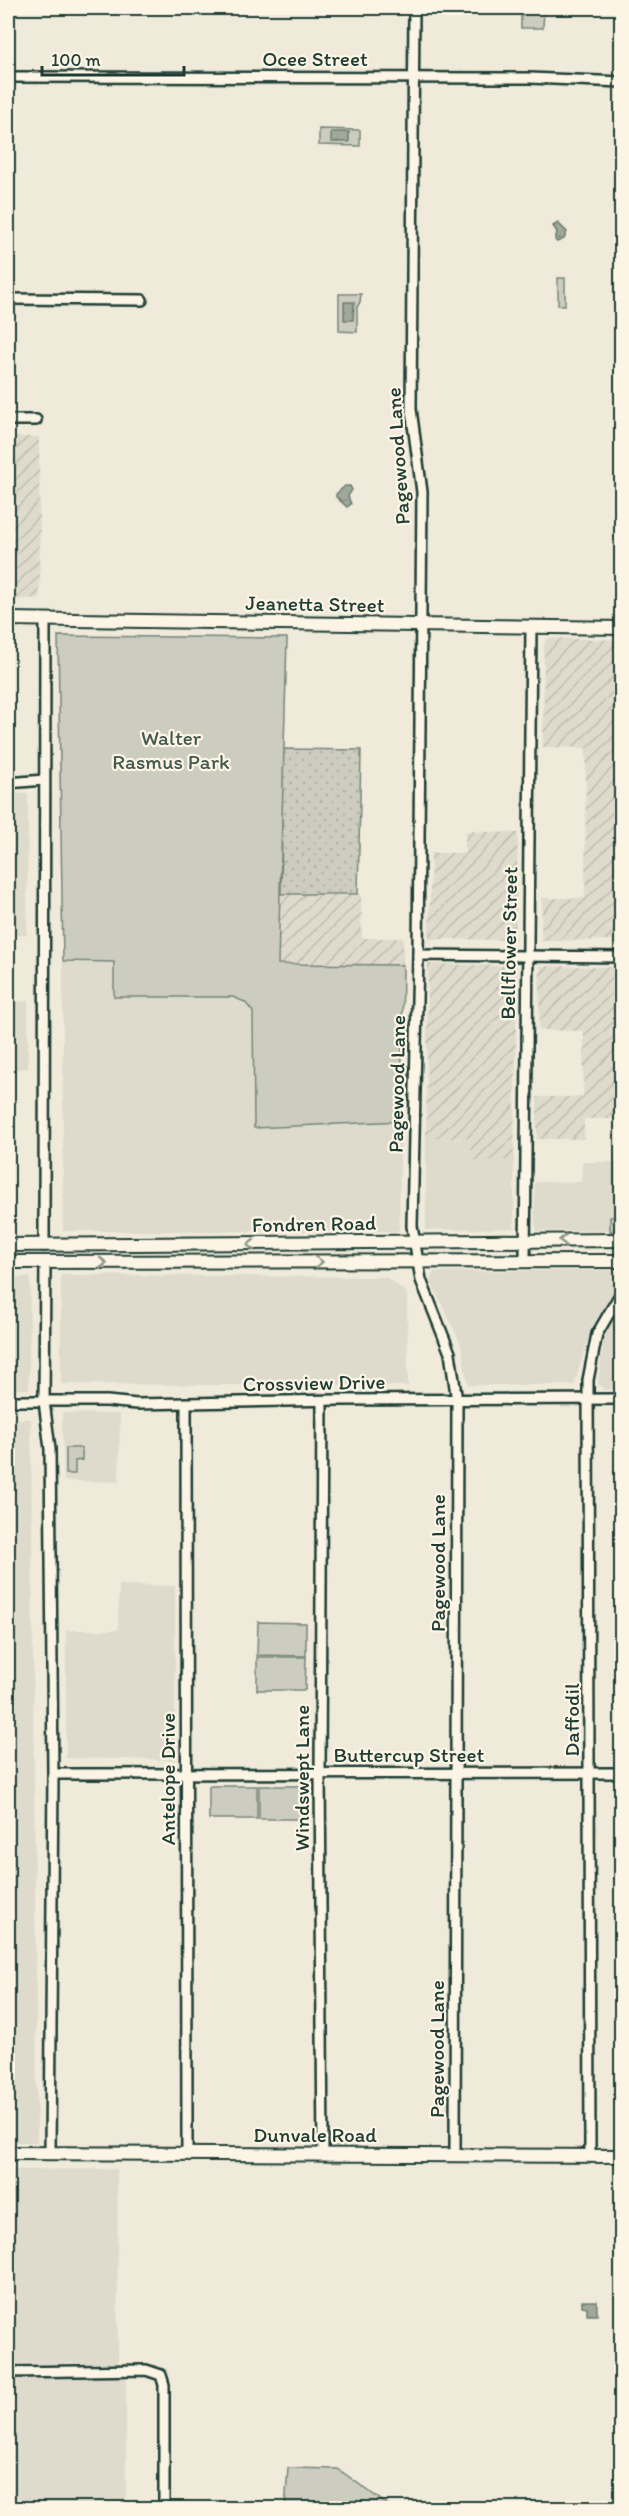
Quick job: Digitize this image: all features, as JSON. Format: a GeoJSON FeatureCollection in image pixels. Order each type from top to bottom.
{"type":"FeatureCollection","features":[{"type":"Feature","properties":{"kind":"main road","name":"Jeanetta Street"},"geometry":{"type":"LineString","coordinates":[[8,619],[621,628]]}},
{"type":"Feature","properties":{"kind":"main road","name":"Fondren Road"},"geometry":{"type":"LineString","coordinates":[[8,1245],[621,1240]]}},
{"type":"Feature","properties":{"kind":"main road"},"geometry":{"type":"LineString","coordinates":[[292,1263],[293,1244]]}},
{"type":"Feature","properties":{"kind":"main road"},"geometry":{"type":"LineString","coordinates":[[45,1263],[58,1254],[124,1245]]}},
{"type":"Feature","properties":{"kind":"main road"},"geometry":{"type":"LineString","coordinates":[[174,1263],[175,1245]]}},
{"type":"Feature","properties":{"kind":"main road"},"geometry":{"type":"LineString","coordinates":[[8,1254],[35,1253],[44,1246]]}},
{"type":"Feature","properties":{"kind":"main road","name":"Fondren Road"},"geometry":{"type":"LineString","coordinates":[[8,1262],[621,1261]]}},
{"type":"Feature","properties":{"kind":"main road","name":"Dunvale Road"},"geometry":{"type":"LineString","coordinates":[[8,2153],[621,2156]]}},
{"type":"Feature","properties":{"kind":"street","name":"Pagewood Lane"},"geometry":{"type":"LineString","coordinates":[[414,8],[411,409],[422,492],[418,955],[412,1226],[421,1280],[450,1353],[457,1401],[454,1773],[455,2155]]}},
{"type":"Feature","properties":{"kind":"street","name":"Ocee Street"},"geometry":{"type":"LineString","coordinates":[[8,77],[530,78],[621,82]]}},
{"type":"Feature","properties":{"kind":"street"},"geometry":{"type":"LineString","coordinates":[[8,299],[142,300]]}},
{"type":"Feature","properties":{"kind":"street"},"geometry":{"type":"LineString","coordinates":[[8,420],[36,420]]}},
{"type":"Feature","properties":{"kind":"street"},"geometry":{"type":"LineString","coordinates":[[44,1246],[45,619]]}},
{"type":"Feature","properties":{"kind":"street","name":"Bellflower Street"},"geometry":{"type":"LineString","coordinates":[[525,1261],[531,626]]}},
{"type":"Feature","properties":{"kind":"street"},"geometry":{"type":"LineString","coordinates":[[8,783],[45,780]]}},
{"type":"Feature","properties":{"kind":"street"},"geometry":{"type":"LineString","coordinates":[[418,955],[621,957]]}},
{"type":"Feature","properties":{"kind":"street"},"geometry":{"type":"LineString","coordinates":[[45,1263],[44,1401],[50,1449],[53,1774],[50,2153]]}},
{"type":"Feature","properties":{"kind":"street","name":"Daffodil"},"geometry":{"type":"LineString","coordinates":[[590,2156],[590,1398],[588,1380],[597,1334],[621,1291]]}},
{"type":"Feature","properties":{"kind":"street","name":"Crossview Drive"},"geometry":{"type":"LineString","coordinates":[[8,1401],[186,1404],[621,1399]]}},
{"type":"Feature","properties":{"kind":"street","name":"Windswept Lane"},"geometry":{"type":"LineString","coordinates":[[322,1401],[320,1774],[322,2154]]}},
{"type":"Feature","properties":{"kind":"street","name":"Antelope Drive"},"geometry":{"type":"LineString","coordinates":[[186,1404],[187,2154]]}},
{"type":"Feature","properties":{"kind":"street","name":"Buttercup Street"},"geometry":{"type":"LineString","coordinates":[[53,1774],[621,1773]]}},
{"type":"Feature","properties":{"kind":"street"},"geometry":{"type":"LineString","coordinates":[[8,2372],[146,2370],[161,2375],[164,2385],[164,2508]]}},
{"type":"Feature","properties":{"kind":"shaded area"},"geometry":{"type":"Polygon","coordinates":[[[8,437],[39,437],[40,598],[8,600],[8,437]]]}},
{"type":"Feature","properties":{"kind":"shaded area"},"geometry":{"type":"Polygon","coordinates":[[[548,638],[621,640],[621,940],[541,941],[542,898],[585,898],[586,748],[543,747],[544,645],[548,638]]]}},
{"type":"Feature","properties":{"kind":"shaded area"},"geometry":{"type":"Polygon","coordinates":[[[28,793],[27,935],[8,935],[8,795],[28,793]]]}},
{"type":"Feature","properties":{"kind":"shaded area"},"geometry":{"type":"Polygon","coordinates":[[[465,831],[518,833],[515,940],[429,939],[431,853],[465,853],[465,831]]]}},
{"type":"Feature","properties":{"kind":"shaded area"},"geometry":{"type":"Polygon","coordinates":[[[279,894],[361,895],[362,938],[403,938],[403,965],[278,964],[279,894]]]}},
{"type":"Feature","properties":{"kind":"shaded area"},"geometry":{"type":"Polygon","coordinates":[[[63,961],[403,965],[399,1231],[63,1231],[63,961]]]}},
{"type":"Feature","properties":{"kind":"shaded area"},"geometry":{"type":"Polygon","coordinates":[[[428,964],[517,966],[514,1160],[471,1160],[471,1139],[426,1138],[428,964]]]}},
{"type":"Feature","properties":{"kind":"shaded area"},"geometry":{"type":"Polygon","coordinates":[[[540,966],[621,967],[621,1119],[584,1119],[584,1139],[537,1139],[537,1097],[583,1097],[584,1031],[539,1030],[540,966]]]}},
{"type":"Feature","properties":{"kind":"shaded area"},"geometry":{"type":"Polygon","coordinates":[[[28,1001],[28,1068],[8,1070],[8,1003],[28,1001]]]}},
{"type":"Feature","properties":{"kind":"shaded area"},"geometry":{"type":"Polygon","coordinates":[[[426,1138],[471,1139],[471,1160],[514,1160],[514,1228],[426,1230],[426,1138]]]}},
{"type":"Feature","properties":{"kind":"shaded area"},"geometry":{"type":"Polygon","coordinates":[[[582,1162],[621,1162],[621,1230],[537,1231],[535,1182],[581,1182],[582,1162]]]}},
{"type":"Feature","properties":{"kind":"shaded area"},"geometry":{"type":"Polygon","coordinates":[[[615,1270],[621,1278],[592,1327],[574,1385],[468,1385],[461,1344],[430,1280],[434,1272],[615,1270]]]}},
{"type":"Feature","properties":{"kind":"shaded area"},"geometry":{"type":"Polygon","coordinates":[[[61,1275],[386,1277],[407,1293],[408,1386],[61,1384],[61,1275]]]}},
{"type":"Feature","properties":{"kind":"shaded area"},"geometry":{"type":"Polygon","coordinates":[[[8,1277],[30,1277],[29,1389],[8,1389],[8,1277]]]}},
{"type":"Feature","properties":{"kind":"shaded area"},"geometry":{"type":"Polygon","coordinates":[[[621,1307],[621,1389],[604,1390],[598,1383],[604,1336],[621,1307]]]}},
{"type":"Feature","properties":{"kind":"shaded area"},"geometry":{"type":"Polygon","coordinates":[[[62,1413],[120,1414],[119,1482],[64,1481],[62,1413]]]}},
{"type":"Feature","properties":{"kind":"shaded area"},"geometry":{"type":"Polygon","coordinates":[[[8,1419],[31,1419],[37,2142],[8,2142],[8,1419]]]}},
{"type":"Feature","properties":{"kind":"shaded area"},"geometry":{"type":"Polygon","coordinates":[[[119,1585],[175,1586],[175,1760],[66,1758],[66,1630],[118,1630],[119,1585]]]}},
{"type":"Feature","properties":{"kind":"shaded area"},"geometry":{"type":"Polygon","coordinates":[[[117,2169],[118,2363],[8,2364],[8,2170],[117,2169]]]}},
{"type":"Feature","properties":{"kind":"shaded area"},"geometry":{"type":"Polygon","coordinates":[[[126,2377],[126,2508],[8,2508],[8,2378],[126,2377]]]}},
{"type":"Feature","properties":{"kind":"green space"},"geometry":{"type":"Polygon","coordinates":[[[521,8],[544,8],[543,28],[521,28],[521,8]]]}},
{"type":"Feature","properties":{"kind":"green space"},"geometry":{"type":"Polygon","coordinates":[[[319,129],[360,130],[360,146],[319,145],[319,129]]]}},
{"type":"Feature","properties":{"kind":"green space"},"geometry":{"type":"Polygon","coordinates":[[[558,278],[565,278],[565,305],[558,305],[558,278]]]}},
{"type":"Feature","properties":{"kind":"green space"},"geometry":{"type":"Polygon","coordinates":[[[339,294],[361,294],[357,307],[357,332],[339,331],[339,294]]]}},
{"type":"Feature","properties":{"kind":"green space","name":"Walter Rasmus Park"},"geometry":{"type":"Polygon","coordinates":[[[58,636],[287,638],[278,964],[403,965],[401,1121],[254,1128],[253,1012],[245,1002],[233,997],[114,997],[114,962],[63,961],[58,636]]]}},
{"type":"Feature","properties":{"kind":"green space"},"geometry":{"type":"Polygon","coordinates":[[[283,749],[361,750],[358,894],[281,894],[283,749]]]}},
{"type":"Feature","properties":{"kind":"green space"},"geometry":{"type":"Polygon","coordinates":[[[610,1217],[621,1217],[621,1231],[610,1231],[610,1217]]]}},
{"type":"Feature","properties":{"kind":"green space"},"geometry":{"type":"Polygon","coordinates":[[[66,1448],[82,1448],[82,1460],[75,1461],[75,1474],[66,1474],[66,1448]]]}},
{"type":"Feature","properties":{"kind":"green space"},"geometry":{"type":"Polygon","coordinates":[[[258,1622],[306,1623],[306,1656],[257,1655],[258,1622]]]}},
{"type":"Feature","properties":{"kind":"green space"},"geometry":{"type":"Polygon","coordinates":[[[257,1657],[306,1657],[305,1690],[257,1690],[257,1657]]]}},
{"type":"Feature","properties":{"kind":"green space"},"geometry":{"type":"Polygon","coordinates":[[[209,1786],[257,1786],[257,1819],[209,1819],[209,1786]]]}},
{"type":"Feature","properties":{"kind":"green space"},"geometry":{"type":"Polygon","coordinates":[[[259,1786],[308,1786],[307,1819],[259,1819],[259,1786]]]}},
{"type":"Feature","properties":{"kind":"green space"},"geometry":{"type":"Polygon","coordinates":[[[288,2468],[338,2469],[392,2508],[285,2508],[288,2468]]]}},
{"type":"Feature","properties":{"kind":"water"},"geometry":{"type":"Polygon","coordinates":[[[331,132],[349,132],[349,142],[331,142],[331,132]]]}},
{"type":"Feature","properties":{"kind":"water"},"geometry":{"type":"Polygon","coordinates":[[[558,223],[567,232],[564,239],[557,242],[555,240],[557,232],[553,226],[558,223]]]}},
{"type":"Feature","properties":{"kind":"water"},"geometry":{"type":"Polygon","coordinates":[[[344,302],[354,302],[353,320],[344,320],[344,302]]]}},
{"type":"Feature","properties":{"kind":"water"},"geometry":{"type":"Polygon","coordinates":[[[345,486],[350,486],[352,490],[348,496],[351,504],[347,507],[336,497],[336,494],[345,486]]]}},
{"type":"Feature","properties":{"kind":"water"},"geometry":{"type":"Polygon","coordinates":[[[582,2301],[597,2301],[597,2315],[587,2315],[587,2307],[582,2306],[582,2301]]]}}]}
